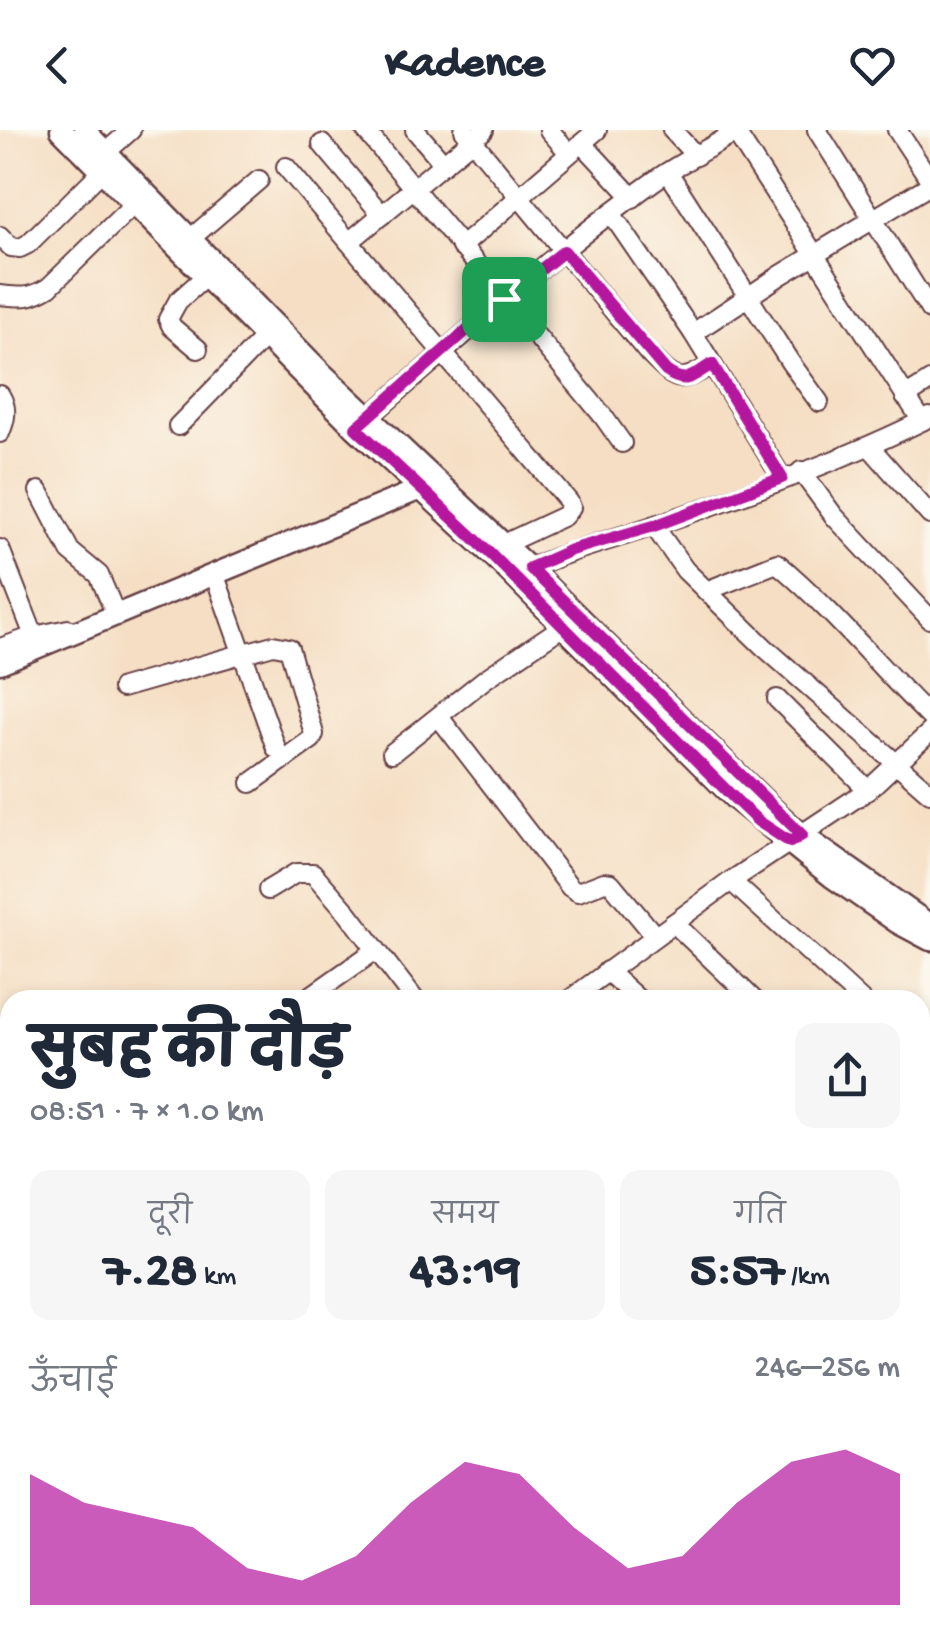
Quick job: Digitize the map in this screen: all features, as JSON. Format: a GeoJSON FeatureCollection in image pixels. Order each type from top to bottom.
{"type":"FeatureCollection","features":[{"type":"Feature","properties":{"kind":"main road"},"geometry":{"type":"LineString","coordinates":[[61,130],[104,162],[190,238],[362,423]]}},
{"type":"Feature","properties":{"kind":"main road"},"geometry":{"type":"LineString","coordinates":[[84,130],[134,204],[264,338],[429,485],[796,839],[898,923],[930,940]]}},
{"type":"Feature","properties":{"kind":"main road"},"geometry":{"type":"LineString","coordinates":[[429,485],[504,544],[562,627],[758,821],[796,839],[930,925]]}},
{"type":"Feature","properties":{"kind":"main road"},"geometry":{"type":"LineString","coordinates":[[0,663],[34,643],[94,624],[429,485]]}},
{"type":"Feature","properties":{"kind":"street"},"geometry":{"type":"LineString","coordinates":[[0,236],[11,247],[28,244],[131,130]]}},
{"type":"Feature","properties":{"kind":"street"},"geometry":{"type":"LineString","coordinates":[[365,130],[603,416],[622,444]]}},
{"type":"Feature","properties":{"kind":"street"},"geometry":{"type":"LineString","coordinates":[[414,130],[444,164]]}},
{"type":"Feature","properties":{"kind":"street"},"geometry":{"type":"LineString","coordinates":[[549,130],[583,142],[632,198]]}},
{"type":"Feature","properties":{"kind":"street"},"geometry":{"type":"LineString","coordinates":[[672,130],[696,156]]}},
{"type":"Feature","properties":{"kind":"street"},"geometry":{"type":"LineString","coordinates":[[818,130],[930,310]]}},
{"type":"Feature","properties":{"kind":"street"},"geometry":{"type":"LineString","coordinates":[[693,333],[930,183],[897,130]]}},
{"type":"Feature","properties":{"kind":"street"},"geometry":{"type":"LineString","coordinates":[[362,423],[504,299],[611,213],[668,172],[738,131],[905,398],[926,419],[802,471],[654,526],[571,550],[521,572]]}},
{"type":"Feature","properties":{"kind":"street"},"geometry":{"type":"LineString","coordinates":[[349,242],[444,164],[474,133],[519,198],[666,371],[678,380],[686,380],[712,364]]}},
{"type":"Feature","properties":{"kind":"street"},"geometry":{"type":"LineString","coordinates":[[462,247],[583,142]]}},
{"type":"Feature","properties":{"kind":"street"},"geometry":{"type":"LineString","coordinates":[[322,144],[382,214]]}},
{"type":"Feature","properties":{"kind":"street"},"geometry":{"type":"LineString","coordinates":[[286,167],[571,507],[564,516],[504,544]]}},
{"type":"Feature","properties":{"kind":"street"},"geometry":{"type":"LineString","coordinates":[[668,172],[819,402]]}},
{"type":"Feature","properties":{"kind":"street"},"geometry":{"type":"LineString","coordinates":[[190,238],[259,180]]}},
{"type":"Feature","properties":{"kind":"street"},"geometry":{"type":"LineString","coordinates":[[0,295],[22,299],[34,297],[49,287],[134,204]]}},
{"type":"Feature","properties":{"kind":"street"},"geometry":{"type":"LineString","coordinates":[[611,213],[693,333],[782,478]]}},
{"type":"Feature","properties":{"kind":"street"},"geometry":{"type":"LineString","coordinates":[[198,348],[168,319],[178,300],[205,277]]}},
{"type":"Feature","properties":{"kind":"street"},"geometry":{"type":"LineString","coordinates":[[178,426],[264,338]]}},
{"type":"Feature","properties":{"kind":"street"},"geometry":{"type":"LineString","coordinates":[[905,398],[930,381]]}},
{"type":"Feature","properties":{"kind":"street"},"geometry":{"type":"LineString","coordinates":[[0,395],[6,404],[6,421],[0,433]]}},
{"type":"Feature","properties":{"kind":"street"},"geometry":{"type":"LineString","coordinates":[[868,446],[930,515]]}},
{"type":"Feature","properties":{"kind":"street"},"geometry":{"type":"LineString","coordinates":[[802,471],[834,516],[930,619]]}},
{"type":"Feature","properties":{"kind":"street"},"geometry":{"type":"LineString","coordinates":[[39,491],[70,551],[99,574],[116,615]]}},
{"type":"Feature","properties":{"kind":"street"},"geometry":{"type":"LineString","coordinates":[[654,526],[685,570],[706,591],[930,793]]}},
{"type":"Feature","properties":{"kind":"street"},"geometry":{"type":"LineString","coordinates":[[0,549],[34,643],[0,648]]}},
{"type":"Feature","properties":{"kind":"street"},"geometry":{"type":"LineString","coordinates":[[706,591],[777,563],[837,616],[876,665],[930,717]]}},
{"type":"Feature","properties":{"kind":"street"},"geometry":{"type":"LineString","coordinates":[[214,573],[276,748]]}},
{"type":"Feature","properties":{"kind":"street"},"geometry":{"type":"LineString","coordinates":[[392,753],[485,679],[562,627]]}},
{"type":"Feature","properties":{"kind":"street"},"geometry":{"type":"LineString","coordinates":[[122,688],[273,645],[289,648],[314,728],[312,739],[252,783]]}},
{"type":"Feature","properties":{"kind":"street"},"geometry":{"type":"LineString","coordinates":[[777,700],[868,790]]}},
{"type":"Feature","properties":{"kind":"street"},"geometry":{"type":"LineString","coordinates":[[440,717],[570,887],[578,892],[604,882],[611,884],[655,936]]}},
{"type":"Feature","properties":{"kind":"street"},"geometry":{"type":"LineString","coordinates":[[582,990],[731,881],[868,790],[930,732]]}},
{"type":"Feature","properties":{"kind":"street"},"geometry":{"type":"LineString","coordinates":[[268,890],[296,873],[312,874],[348,912],[407,990]]}},
{"type":"Feature","properties":{"kind":"street"},"geometry":{"type":"LineString","coordinates":[[731,881],[850,990]]}},
{"type":"Feature","properties":{"kind":"street"},"geometry":{"type":"LineString","coordinates":[[674,923],[744,990]]}},
{"type":"Feature","properties":{"kind":"street"},"geometry":{"type":"LineString","coordinates":[[318,990],[376,950]]}},
{"type":"Feature","properties":{"kind":"street"},"geometry":{"type":"LineString","coordinates":[[608,971],[628,990]]}},
{"type":"Feature","properties":{"kind":"route"},"geometry":{"type":"LineString","coordinates":[[564,251],[666,371],[678,380],[686,380],[712,364],[782,478],[654,526],[571,550],[530,568],[802,835],[790,842],[758,821],[492,555],[356,428],[504,299],[564,251]]}}]}
